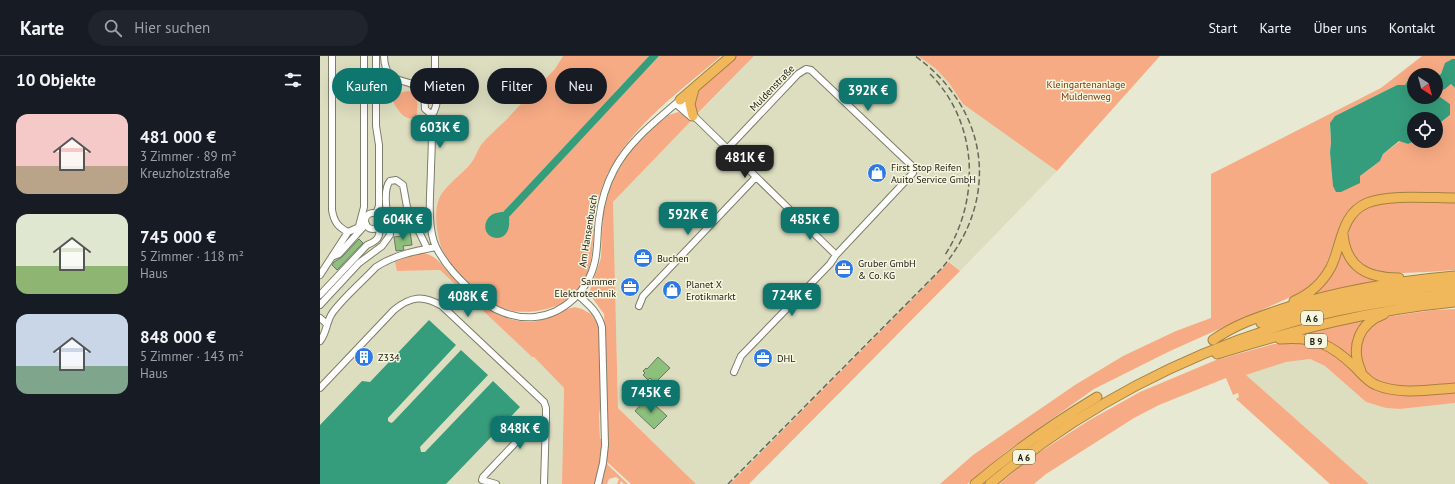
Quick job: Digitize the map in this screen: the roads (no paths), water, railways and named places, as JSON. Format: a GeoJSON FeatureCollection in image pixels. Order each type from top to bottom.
{"type":"FeatureCollection","features":[{"type":"Feature","properties":{"kind":"highway"},"geometry":{"type":"LineString","coordinates":[[678,102],[731,56]]}},
{"type":"Feature","properties":{"kind":"highway"},"geometry":{"type":"LineString","coordinates":[[694,89],[690,104],[694,117]]}},
{"type":"Feature","properties":{"kind":"highway"},"geometry":{"type":"LineString","coordinates":[[1455,198],[1395,198],[1372,201],[1356,210],[1347,221],[1343,232],[1346,252],[1351,261],[1361,270],[1370,274],[1386,277],[1422,278],[1455,276]]}},
{"type":"Feature","properties":{"kind":"highway","name":"A 6"},"geometry":{"type":"LineString","coordinates":[[1343,232],[1333,263],[1321,282],[1307,294],[1275,311],[1229,329],[1213,340],[1271,319],[1332,303],[1404,290],[1455,284]]}},
{"type":"Feature","properties":{"kind":"highway"},"geometry":{"type":"LineString","coordinates":[[1275,311],[1338,293],[1422,278]]}},
{"type":"Feature","properties":{"kind":"highway","name":"A 6"},"geometry":{"type":"LineString","coordinates":[[990,484],[1014,464],[1058,432],[1107,402],[1176,366],[1250,336],[1301,320],[1382,302],[1455,293]]}},
{"type":"Feature","properties":{"kind":"highway"},"geometry":{"type":"LineString","coordinates":[[1176,366],[1190,364],[1322,324],[1399,308],[1455,302]]}},
{"type":"Feature","properties":{"kind":"highway"},"geometry":{"type":"LineString","coordinates":[[1399,308],[1372,320],[1361,331],[1357,340],[1355,354],[1362,374],[1374,384],[1392,390],[1422,391],[1455,388]]}},
{"type":"Feature","properties":{"kind":"highway","name":"B 9"},"geometry":{"type":"LineString","coordinates":[[1259,342],[1290,338],[1315,341],[1337,351],[1362,374]]}},
{"type":"Feature","properties":{"kind":"highway","name":"A 6"},"geometry":{"type":"LineString","coordinates":[[975,484],[1007,457],[1052,425],[1097,397]]}},
{"type":"Feature","properties":{"kind":"street"},"geometry":{"type":"LineString","coordinates":[[332,56],[332,210],[337,224],[348,232]]}},
{"type":"Feature","properties":{"kind":"street"},"geometry":{"type":"LineString","coordinates":[[359,226],[364,207],[364,56]]}},
{"type":"Feature","properties":{"kind":"street"},"geometry":{"type":"LineString","coordinates":[[332,258],[339,254],[366,224],[367,218],[373,214],[379,206],[379,145],[376,126],[376,56]]}},
{"type":"Feature","properties":{"kind":"street"},"geometry":{"type":"LineString","coordinates":[[384,56],[384,66],[390,76],[404,82],[410,83]]}},
{"type":"Feature","properties":{"kind":"street"},"geometry":{"type":"LineString","coordinates":[[436,56],[436,68]]}},
{"type":"Feature","properties":{"kind":"street","name":"Muldenstraße"},"geometry":{"type":"LineString","coordinates":[[727,149],[798,74],[806,69],[811,70],[911,165],[913,173],[910,178],[836,255],[830,264],[741,356],[734,372]]}},
{"type":"Feature","properties":{"kind":"street"},"geometry":{"type":"LineString","coordinates":[[678,102],[836,255]]}},
{"type":"Feature","properties":{"kind":"street","name":"Am Hansenbusch"},"geometry":{"type":"LineString","coordinates":[[432,115],[430,201],[432,230],[436,247],[452,272],[482,301],[503,313],[534,317],[556,310],[578,295],[587,282],[594,266],[601,206],[608,182],[615,168],[635,140],[678,102]]}},
{"type":"Feature","properties":{"kind":"street"},"geometry":{"type":"LineString","coordinates":[[425,104],[426,109],[432,115],[436,109],[436,104]]}},
{"type":"Feature","properties":{"kind":"street"},"geometry":{"type":"LineString","coordinates":[[639,306],[643,296],[756,177]]}},
{"type":"Feature","properties":{"kind":"street"},"geometry":{"type":"LineString","coordinates":[[320,305],[359,263],[382,246],[390,235],[386,190],[388,183],[393,180],[399,181],[403,185],[407,207],[428,248]]}},
{"type":"Feature","properties":{"kind":"street"},"geometry":{"type":"LineString","coordinates":[[320,295],[367,245],[376,240],[380,233],[379,227],[381,220],[364,207]]}},
{"type":"Feature","properties":{"kind":"street"},"geometry":{"type":"LineString","coordinates":[[320,275],[348,232],[366,224]]}},
{"type":"Feature","properties":{"kind":"street"},"geometry":{"type":"LineString","coordinates":[[366,224],[372,229],[379,227]]}},
{"type":"Feature","properties":{"kind":"street"},"geometry":{"type":"LineString","coordinates":[[324,329],[332,313],[376,267],[383,262],[406,253],[436,247]]}},
{"type":"Feature","properties":{"kind":"street"},"geometry":{"type":"LineString","coordinates":[[578,295],[598,315],[602,327],[605,445],[603,463],[598,484]]}},
{"type":"Feature","properties":{"kind":"street"},"geometry":{"type":"LineString","coordinates":[[320,388],[394,310],[404,302],[418,298],[431,300],[442,306],[544,402],[546,408],[544,484]]}},
{"type":"Feature","properties":{"kind":"street"},"geometry":{"type":"LineString","coordinates":[[320,318],[324,329],[324,336],[320,341]]}},
{"type":"Feature","properties":{"kind":"street"},"geometry":{"type":"LineString","coordinates":[[496,484],[482,480],[483,477],[522,434],[536,421],[546,418]]}},
{"type":"Feature","properties":{"kind":"street"},"geometry":{"type":"LineString","coordinates":[[522,434],[527,437],[545,437]]}},
{"type":"Feature","properties":{"kind":"railway"},"geometry":{"type":"LineString","coordinates":[[728,484],[942,268],[961,241],[973,213],[979,184],[978,156],[972,128],[959,102],[940,77],[915,56]]}},
{"type":"Feature","properties":{"kind":"railway"},"geometry":{"type":"LineString","coordinates":[[930,74],[946,93],[958,115],[965,138],[969,162],[969,186],[965,210],[957,233],[945,255]]}},
{"type":"Feature","properties":{"kind":"place","name":"First Stop Reifen Auito Service GmbH"},"geometry":{"type":"Point","coordinates":[877,173]}},
{"type":"Feature","properties":{"kind":"place","name":"Buchen"},"geometry":{"type":"Point","coordinates":[643,258]}},
{"type":"Feature","properties":{"kind":"place","name":"Gruber GmbH & Co. KG"},"geometry":{"type":"Point","coordinates":[844,269]}},
{"type":"Feature","properties":{"kind":"place","name":"Sammer Elektrotechnik"},"geometry":{"type":"Point","coordinates":[630,287]}},
{"type":"Feature","properties":{"kind":"place","name":"Planet X Erotikmarkt"},"geometry":{"type":"Point","coordinates":[672,290]}},
{"type":"Feature","properties":{"kind":"place","name":"Z334"},"geometry":{"type":"Point","coordinates":[364,357]}},
{"type":"Feature","properties":{"kind":"place","name":"DHL"},"geometry":{"type":"Point","coordinates":[763,358]}},
{"type":"Feature","properties":{"kind":"park label","name":"Kleingartenanlage Muldenweg"},"geometry":{"type":"Point","coordinates":[1086,90]}}]}
